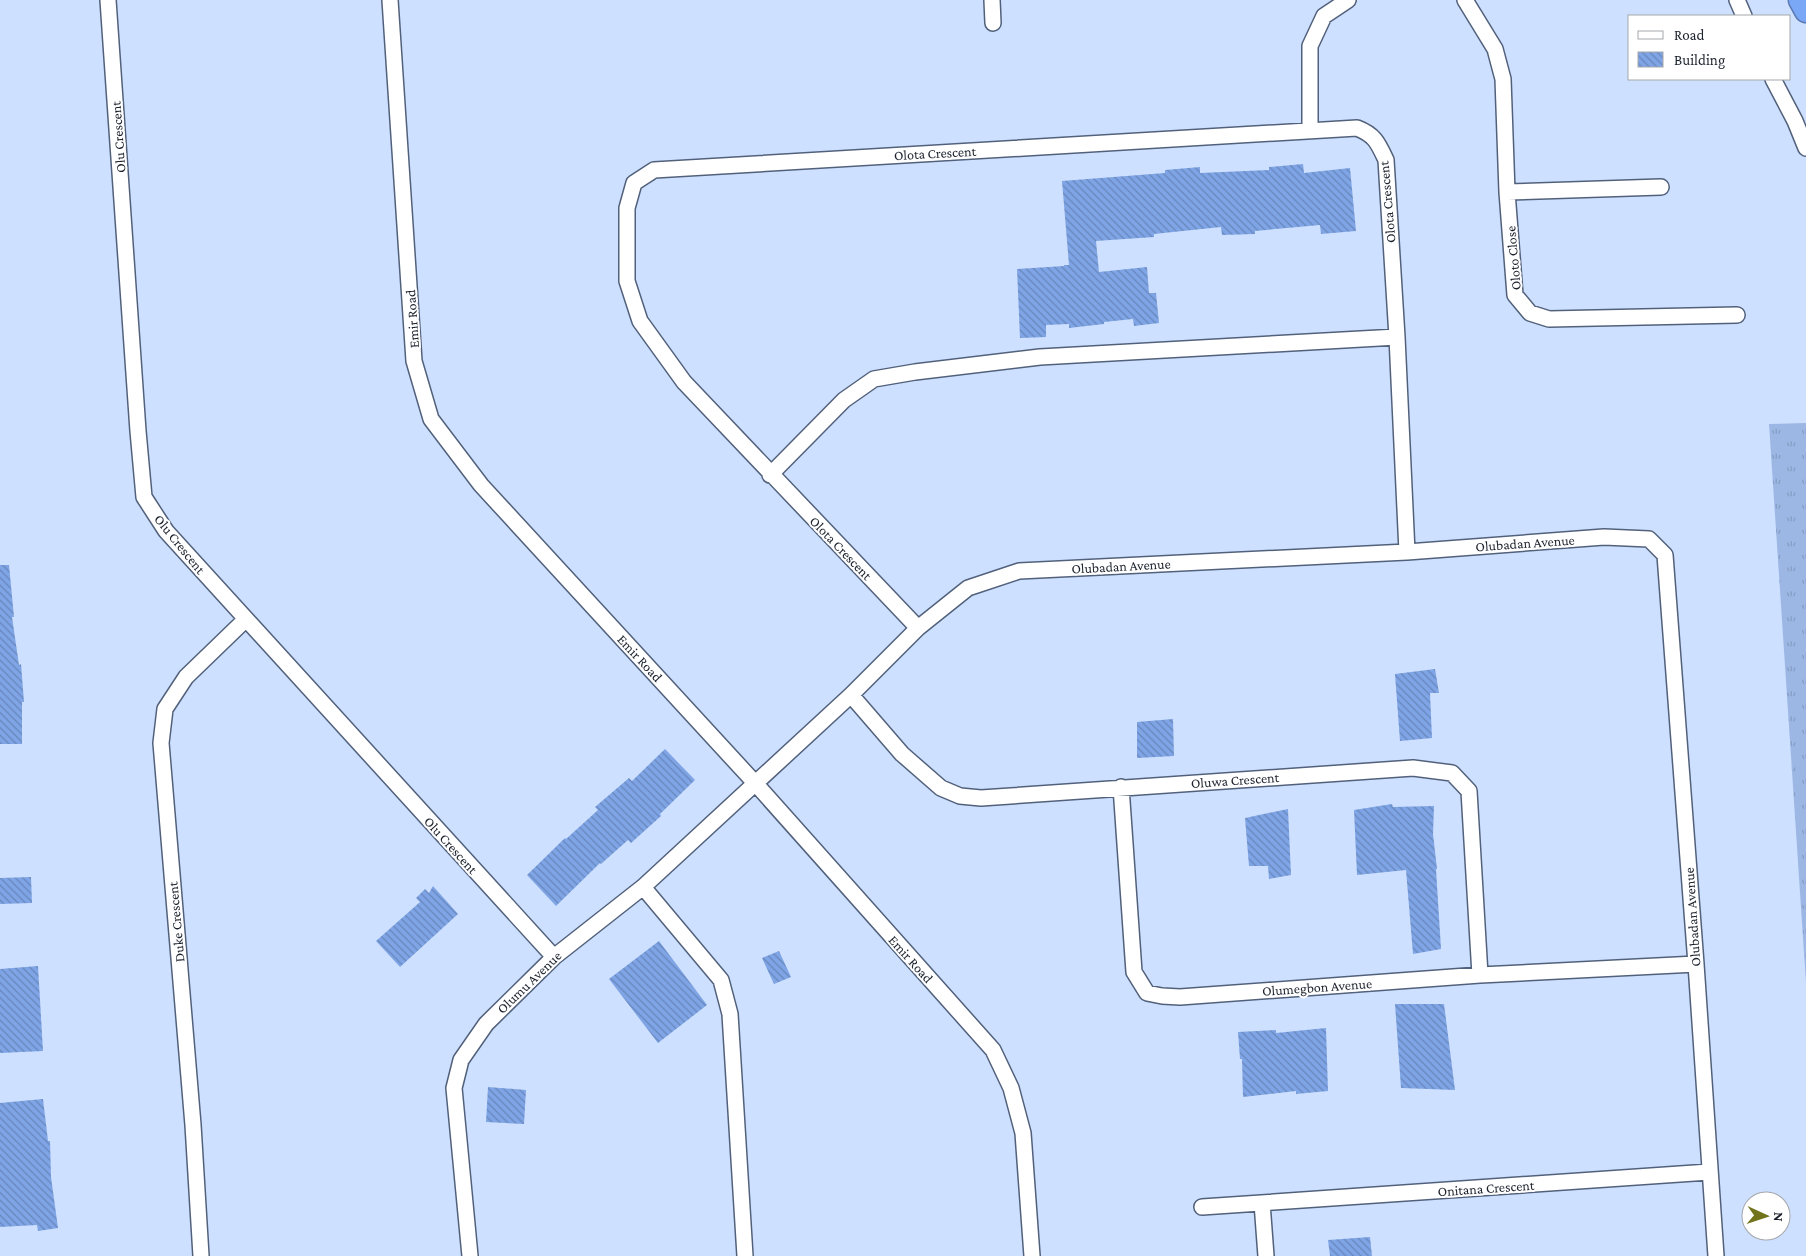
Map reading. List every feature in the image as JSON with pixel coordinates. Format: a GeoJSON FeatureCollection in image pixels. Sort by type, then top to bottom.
{"type":"FeatureCollection","features":[{"type":"Feature","properties":{"kind":"highway"},"geometry":{"type":"LineString","coordinates":[[1800,0],[1806,11]]}},
{"type":"Feature","properties":{"kind":"street","name":"Olu Crescent"},"geometry":{"type":"LineString","coordinates":[[108,0],[144,498],[166,531],[245,620],[554,957]]}},
{"type":"Feature","properties":{"kind":"street","name":"Emir Road"},"geometry":{"type":"LineString","coordinates":[[390,0],[414,361],[431,418],[481,485],[755,783],[993,1050],[1012,1088],[1023,1132],[1032,1256]]}},
{"type":"Feature","properties":{"kind":"street"},"geometry":{"type":"LineString","coordinates":[[992,0],[993,23]]}},
{"type":"Feature","properties":{"kind":"street"},"geometry":{"type":"LineString","coordinates":[[1310,130],[1310,46],[1324,16],[1348,0]]}},
{"type":"Feature","properties":{"kind":"street","name":"Oloto Close"},"geometry":{"type":"LineString","coordinates":[[1465,0],[1495,49],[1503,80],[1507,192],[1515,295],[1530,312],[1549,319],[1737,315]]}},
{"type":"Feature","properties":{"kind":"street"},"geometry":{"type":"LineString","coordinates":[[1737,0],[1744,15]]}},
{"type":"Feature","properties":{"kind":"street"},"geometry":{"type":"LineString","coordinates":[[1774,80],[1806,148]]}},
{"type":"Feature","properties":{"kind":"street","name":"Olota Crescent"},"geometry":{"type":"LineString","coordinates":[[918,628],[770,475],[684,382],[640,321],[627,281],[628,208],[634,183],[654,170],[1310,130],[1357,128],[1368,132],[1378,142],[1386,160],[1397,337],[1407,552]]}},
{"type":"Feature","properties":{"kind":"street"},"geometry":{"type":"LineString","coordinates":[[1507,192],[1661,187]]}},
{"type":"Feature","properties":{"kind":"street"},"geometry":{"type":"LineString","coordinates":[[770,475],[844,400],[874,380],[915,372],[1040,356],[1397,337]]}},
{"type":"Feature","properties":{"kind":"street","name":"Olubadan Avenue"},"geometry":{"type":"LineString","coordinates":[[755,783],[851,694],[918,628],[968,588],[1019,571],[1407,552],[1604,537],[1649,539],[1665,555],[1716,1256]]}},
{"type":"Feature","properties":{"kind":"street","name":"Duke Crescent"},"geometry":{"type":"LineString","coordinates":[[201,1256],[193,1125],[161,744],[165,709],[186,677],[245,620]]}},
{"type":"Feature","properties":{"kind":"street","name":"Oluwa Crescent"},"geometry":{"type":"LineString","coordinates":[[851,694],[902,754],[941,788],[960,796],[981,798],[1413,768],[1452,773],[1468,791],[1480,975]]}},
{"type":"Feature","properties":{"kind":"street","name":"Olumu Avenue"},"geometry":{"type":"LineString","coordinates":[[470,1256],[454,1088],[461,1060],[486,1024],[554,957],[643,887],[755,783]]}},
{"type":"Feature","properties":{"kind":"street","name":"Olumegbon Avenue"},"geometry":{"type":"LineString","coordinates":[[1121,787],[1134,972],[1147,993],[1180,997],[1480,975],[1696,964]]}},
{"type":"Feature","properties":{"kind":"street"},"geometry":{"type":"LineString","coordinates":[[643,887],[721,980],[730,1014],[745,1256]]}},
{"type":"Feature","properties":{"kind":"street","name":"Onitana Crescent"},"geometry":{"type":"LineString","coordinates":[[1202,1207],[1709,1172]]}},
{"type":"Feature","properties":{"kind":"street"},"geometry":{"type":"LineString","coordinates":[[1262,1203],[1266,1256]]}},
{"type":"Feature","properties":{"kind":"green space"},"geometry":{"type":"Polygon","coordinates":[[[1806,423],[1806,983],[1769,424],[1806,423]]]}},
{"type":"Feature","properties":{"kind":"building"},"geometry":{"type":"Polygon","coordinates":[[[1303,164],[1304,173],[1350,168],[1356,231],[1321,234],[1320,225],[1255,231],[1255,234],[1222,235],[1221,227],[1154,234],[1154,237],[1096,241],[1099,272],[1147,267],[1149,293],[1156,293],[1159,323],[1134,326],[1133,319],[1069,328],[1069,324],[1046,325],[1046,337],[1020,338],[1017,269],[1069,265],[1062,181],[1165,173],[1165,170],[1200,167],[1200,173],[1269,170],[1269,167],[1303,164]]]}},
{"type":"Feature","properties":{"kind":"building"},"geometry":{"type":"Polygon","coordinates":[[[0,565],[9,565],[14,617],[12,617],[19,665],[21,664],[24,702],[22,702],[22,744],[0,744],[0,565]]]}},
{"type":"Feature","properties":{"kind":"building"},"geometry":{"type":"Polygon","coordinates":[[[1435,669],[1439,693],[1430,693],[1432,738],[1400,741],[1395,674],[1435,669]]]}},
{"type":"Feature","properties":{"kind":"building"},"geometry":{"type":"Polygon","coordinates":[[[1173,719],[1174,756],[1137,758],[1137,722],[1173,719]]]}},
{"type":"Feature","properties":{"kind":"building"},"geometry":{"type":"Polygon","coordinates":[[[665,749],[695,780],[660,814],[661,816],[631,843],[628,840],[600,863],[556,906],[527,875],[565,838],[598,810],[595,807],[629,778],[632,781],[665,749]]]}},
{"type":"Feature","properties":{"kind":"building"},"geometry":{"type":"Polygon","coordinates":[[[1392,804],[1393,807],[1434,806],[1433,834],[1437,869],[1441,949],[1413,954],[1406,870],[1357,875],[1354,810],[1392,804]]]}},
{"type":"Feature","properties":{"kind":"building"},"geometry":{"type":"Polygon","coordinates":[[[1288,809],[1291,875],[1269,879],[1268,866],[1249,866],[1245,818],[1288,809]]]}},
{"type":"Feature","properties":{"kind":"building"},"geometry":{"type":"Polygon","coordinates":[[[31,877],[32,903],[0,904],[0,878],[31,877]]]}},
{"type":"Feature","properties":{"kind":"building"},"geometry":{"type":"Polygon","coordinates":[[[433,886],[458,914],[400,967],[376,941],[420,902],[416,898],[425,889],[429,893],[433,886]]]}},
{"type":"Feature","properties":{"kind":"building"},"geometry":{"type":"Polygon","coordinates":[[[659,941],[707,1005],[658,1043],[609,979],[659,941]]]}},
{"type":"Feature","properties":{"kind":"building"},"geometry":{"type":"Polygon","coordinates":[[[779,951],[791,977],[774,984],[762,958],[779,951]]]}},
{"type":"Feature","properties":{"kind":"building"},"geometry":{"type":"Polygon","coordinates":[[[38,966],[43,1051],[0,1053],[0,969],[38,966]]]}},
{"type":"Feature","properties":{"kind":"building"},"geometry":{"type":"Polygon","coordinates":[[[1395,1004],[1444,1004],[1455,1090],[1401,1088],[1395,1004]]]}},
{"type":"Feature","properties":{"kind":"building"},"geometry":{"type":"Polygon","coordinates":[[[1326,1028],[1328,1091],[1296,1094],[1296,1091],[1243,1097],[1242,1059],[1240,1059],[1238,1032],[1276,1030],[1276,1033],[1326,1028]]]}},
{"type":"Feature","properties":{"kind":"building"},"geometry":{"type":"Polygon","coordinates":[[[488,1087],[526,1090],[524,1124],[486,1122],[488,1087]]]}},
{"type":"Feature","properties":{"kind":"building"},"geometry":{"type":"Polygon","coordinates":[[[43,1099],[48,1141],[50,1141],[51,1177],[58,1228],[38,1231],[37,1225],[0,1227],[0,1103],[43,1099]]]}},
{"type":"Feature","properties":{"kind":"building"},"geometry":{"type":"Polygon","coordinates":[[[1370,1237],[1372,1256],[1330,1256],[1328,1240],[1370,1237]]]}}]}
